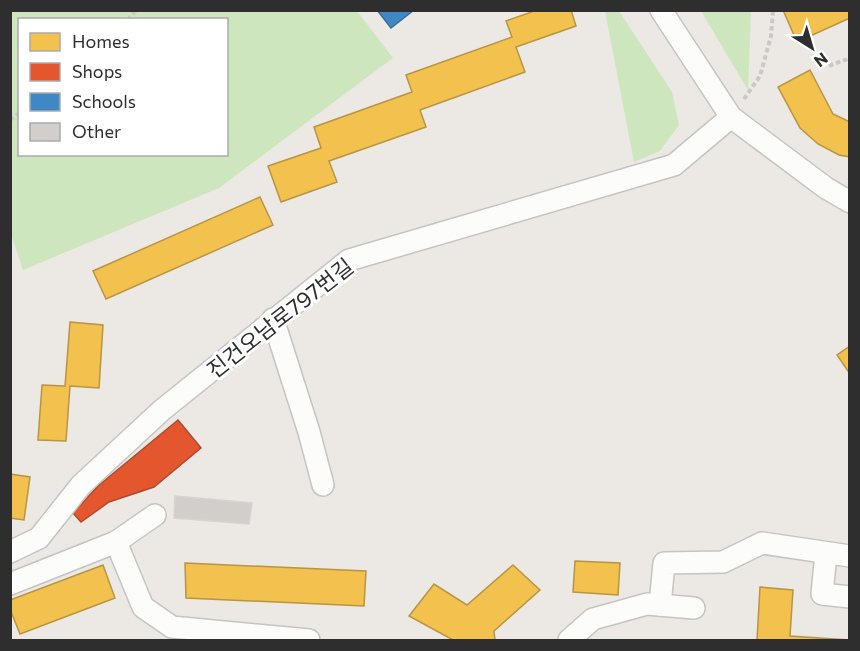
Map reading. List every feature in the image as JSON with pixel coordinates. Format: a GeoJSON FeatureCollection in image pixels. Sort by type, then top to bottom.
{"type":"FeatureCollection","features":[{"type":"Feature","properties":{"kind":"street"},"geometry":{"type":"LineString","coordinates":[[661,10],[731,117],[826,188],[849,202]]}},
{"type":"Feature","properties":{"kind":"street","name":"진건오남로797번길"},"geometry":{"type":"LineString","coordinates":[[10,552],[39,538],[81,485],[162,410],[349,260],[674,165],[731,117]]}},
{"type":"Feature","properties":{"kind":"street"},"geometry":{"type":"LineString","coordinates":[[273,319],[323,485]]}},
{"type":"Feature","properties":{"kind":"street"},"geometry":{"type":"LineString","coordinates":[[10,584],[116,542],[155,515]]}},
{"type":"Feature","properties":{"kind":"street"},"geometry":{"type":"LineString","coordinates":[[116,542],[143,607],[171,627],[309,640]]}},
{"type":"Feature","properties":{"kind":"street"},"geometry":{"type":"LineString","coordinates":[[660,605],[664,563],[723,562],[762,543],[849,556]]}},
{"type":"Feature","properties":{"kind":"street"},"geometry":{"type":"LineString","coordinates":[[826,553],[822,594],[849,597]]}},
{"type":"Feature","properties":{"kind":"street"},"geometry":{"type":"LineString","coordinates":[[569,640],[593,619],[647,604],[694,608]]}},
{"type":"Feature","properties":{"kind":"path"},"geometry":{"type":"LineString","coordinates":[[731,117],[760,76],[771,36],[773,10]]}},
{"type":"Feature","properties":{"kind":"path"},"geometry":{"type":"LineString","coordinates":[[829,66],[849,58]]}},
{"type":"Feature","properties":{"kind":"green space"},"geometry":{"type":"Polygon","coordinates":[[[10,11],[357,11],[393,58],[219,188],[23,270],[10,231],[10,11]]]}},
{"type":"Feature","properties":{"kind":"green space"},"geometry":{"type":"Polygon","coordinates":[[[605,11],[619,11],[672,92],[679,125],[660,151],[634,162],[605,11]]]}},
{"type":"Feature","properties":{"kind":"green space"},"geometry":{"type":"Polygon","coordinates":[[[701,11],[751,11],[748,90],[701,11]]]}},
{"type":"Feature","properties":{"kind":"building: Homes"},"geometry":{"type":"Polygon","coordinates":[[[537,10],[571,10],[576,26],[516,47],[525,72],[420,110],[426,127],[329,161],[337,182],[281,202],[268,166],[321,148],[314,127],[412,92],[406,75],[512,37],[506,21],[537,10]]]}},
{"type":"Feature","properties":{"kind":"building: Homes"},"geometry":{"type":"Polygon","coordinates":[[[783,10],[850,10],[850,18],[797,42],[783,10]]]}},
{"type":"Feature","properties":{"kind":"building: Homes"},"geometry":{"type":"Polygon","coordinates":[[[810,70],[833,114],[850,122],[850,157],[839,155],[818,144],[800,128],[778,87],[810,70]]]}},
{"type":"Feature","properties":{"kind":"building: Homes"},"geometry":{"type":"Polygon","coordinates":[[[260,197],[273,225],[106,299],[93,271],[260,197]]]}},
{"type":"Feature","properties":{"kind":"building: Homes"},"geometry":{"type":"Polygon","coordinates":[[[70,322],[103,325],[99,388],[70,386],[66,441],[38,440],[42,385],[65,386],[70,322]]]}},
{"type":"Feature","properties":{"kind":"building: Homes"},"geometry":{"type":"Polygon","coordinates":[[[850,346],[850,374],[837,355],[850,346]]]}},
{"type":"Feature","properties":{"kind":"building: Homes"},"geometry":{"type":"Polygon","coordinates":[[[10,474],[30,477],[24,520],[10,518],[10,474]]]}},
{"type":"Feature","properties":{"kind":"building: Homes"},"geometry":{"type":"Polygon","coordinates":[[[575,561],[620,563],[618,595],[573,592],[575,561]]]}},
{"type":"Feature","properties":{"kind":"building: Homes"},"geometry":{"type":"Polygon","coordinates":[[[185,563],[366,571],[364,606],[186,598],[185,563]]]}},
{"type":"Feature","properties":{"kind":"building: Homes"},"geometry":{"type":"Polygon","coordinates":[[[103,565],[115,598],[20,634],[10,609],[10,600],[103,565]]]}},
{"type":"Feature","properties":{"kind":"building: Homes"},"geometry":{"type":"Polygon","coordinates":[[[513,565],[540,590],[494,631],[495,640],[453,640],[409,616],[434,584],[467,605],[513,565]]]}},
{"type":"Feature","properties":{"kind":"building: Homes"},"geometry":{"type":"Polygon","coordinates":[[[760,587],[793,590],[790,636],[850,640],[757,640],[760,587]]]}},
{"type":"Feature","properties":{"kind":"building: Shops"},"geometry":{"type":"Polygon","coordinates":[[[178,420],[201,448],[154,487],[109,502],[81,522],[73,513],[98,486],[178,420]]]}},
{"type":"Feature","properties":{"kind":"building: Schools"},"geometry":{"type":"Polygon","coordinates":[[[377,10],[414,10],[391,28],[377,10]]]}},
{"type":"Feature","properties":{"kind":"building: Other"},"geometry":{"type":"Polygon","coordinates":[[[175,496],[252,503],[249,524],[174,518],[175,496]]]}}]}
